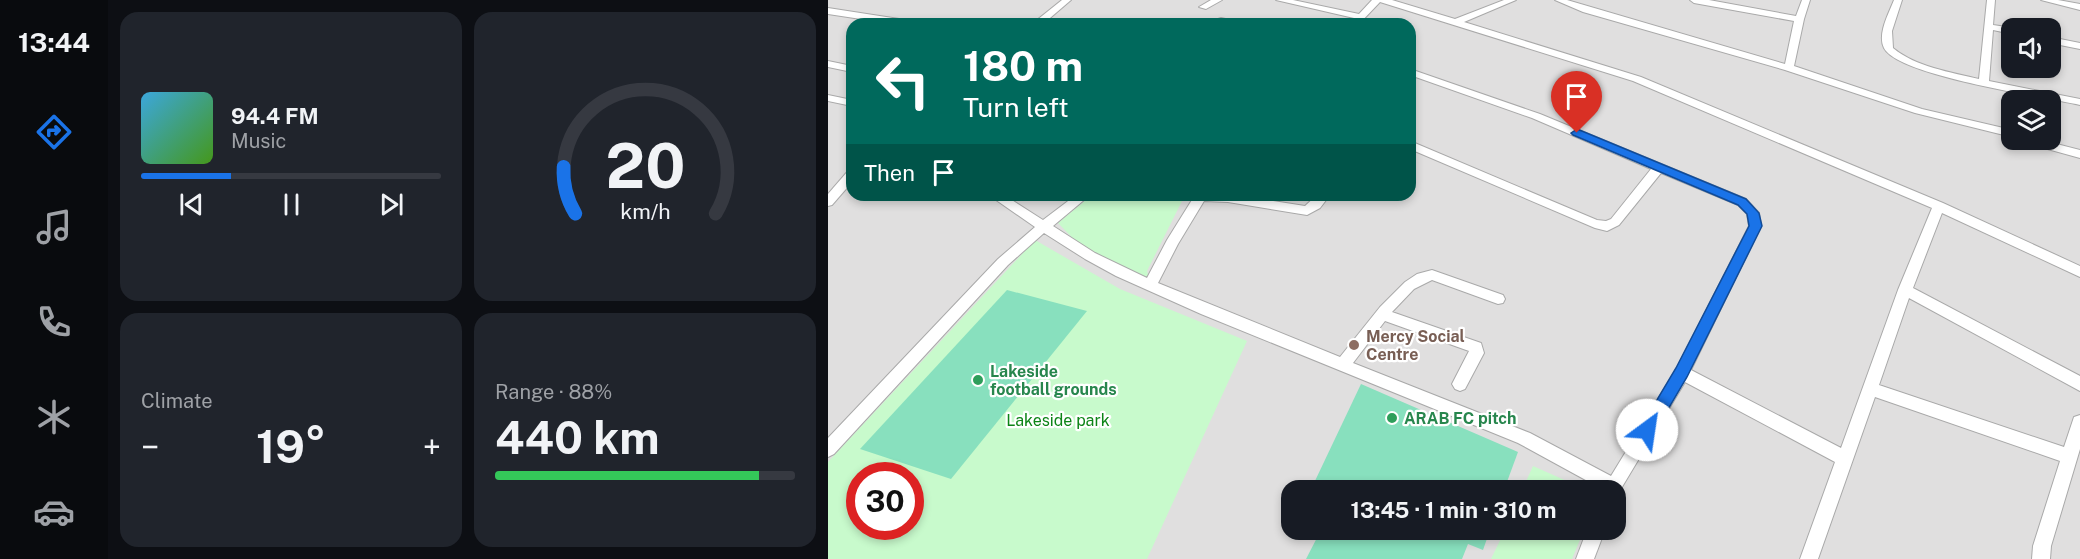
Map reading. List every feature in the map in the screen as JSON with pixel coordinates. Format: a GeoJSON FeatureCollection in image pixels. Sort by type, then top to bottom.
{"type":"FeatureCollection","features":[{"type":"Feature","properties":{"kind":"street"},"geometry":{"type":"LineString","coordinates":[[1044,18],[1067,0]]}},
{"type":"Feature","properties":{"kind":"street"},"geometry":{"type":"LineString","coordinates":[[1203,7],[1218,0]]}},
{"type":"Feature","properties":{"kind":"street"},"geometry":{"type":"LineString","coordinates":[[1280,0],[1349,18]]}},
{"type":"Feature","properties":{"kind":"street"},"geometry":{"type":"LineString","coordinates":[[1359,18],[1377,0]]}},
{"type":"Feature","properties":{"kind":"street"},"geometry":{"type":"LineString","coordinates":[[1383,0],[1637,79],[1939,206],[2078,269]]}},
{"type":"Feature","properties":{"kind":"street"},"geometry":{"type":"LineString","coordinates":[[1456,22],[1512,0]]}},
{"type":"Feature","properties":{"kind":"street"},"geometry":{"type":"LineString","coordinates":[[1559,0],[1596,13],[1789,68],[1899,105],[2001,131]]}},
{"type":"Feature","properties":{"kind":"street"},"geometry":{"type":"LineString","coordinates":[[1694,0],[1799,19]]}},
{"type":"Feature","properties":{"kind":"street"},"geometry":{"type":"LineString","coordinates":[[1789,68],[1799,19],[1806,0]]}},
{"type":"Feature","properties":{"kind":"street"},"geometry":{"type":"LineString","coordinates":[[1898,0],[1886,38],[1889,50],[1897,58],[1984,82],[2080,102]]}},
{"type":"Feature","properties":{"kind":"street"},"geometry":{"type":"LineString","coordinates":[[1984,82],[1991,0]]}},
{"type":"Feature","properties":{"kind":"street"},"geometry":{"type":"LineString","coordinates":[[2044,0],[2080,7]]}},
{"type":"Feature","properties":{"kind":"street"},"geometry":{"type":"LineString","coordinates":[[828,11],[873,18]]}},
{"type":"Feature","properties":{"kind":"street"},"geometry":{"type":"LineString","coordinates":[[1989,27],[2001,29]]}},
{"type":"Feature","properties":{"kind":"street"},"geometry":{"type":"LineString","coordinates":[[2061,42],[2080,46]]}},
{"type":"Feature","properties":{"kind":"street"},"geometry":{"type":"LineString","coordinates":[[828,64],[846,68]]}},
{"type":"Feature","properties":{"kind":"street"},"geometry":{"type":"LineString","coordinates":[[1416,76],[1536,116],[1742,202],[1753,213],[1755,226],[1682,373],[1617,480]]}},
{"type":"Feature","properties":{"kind":"street"},"geometry":{"type":"LineString","coordinates":[[828,98],[846,102]]}},
{"type":"Feature","properties":{"kind":"street"},"geometry":{"type":"LineString","coordinates":[[1416,148],[1595,224],[1607,226],[1615,222],[1659,167]]}},
{"type":"Feature","properties":{"kind":"street"},"geometry":{"type":"LineString","coordinates":[[2061,149],[2080,154]]}},
{"type":"Feature","properties":{"kind":"street"},"geometry":{"type":"LineString","coordinates":[[828,202],[846,181]]}},
{"type":"Feature","properties":{"kind":"street"},"geometry":{"type":"LineString","coordinates":[[1005,201],[1090,256],[1206,310],[1524,438],[1598,480]]}},
{"type":"Feature","properties":{"kind":"street"},"geometry":{"type":"LineString","coordinates":[[828,449],[1004,262],[1045,225],[1076,201]]}},
{"type":"Feature","properties":{"kind":"street"},"geometry":{"type":"LineString","coordinates":[[1151,284],[1172,243],[1198,201]]}},
{"type":"Feature","properties":{"kind":"street"},"geometry":{"type":"LineString","coordinates":[[1228,201],[1292,213],[1306,211],[1319,201]]}},
{"type":"Feature","properties":{"kind":"street"},"geometry":{"type":"LineString","coordinates":[[1809,559],[1905,290],[1939,206]]}},
{"type":"Feature","properties":{"kind":"street"},"geometry":{"type":"LineString","coordinates":[[1344,364],[1407,286],[1424,275],[1432,275],[1498,298]]}},
{"type":"Feature","properties":{"kind":"street"},"geometry":{"type":"LineString","coordinates":[[1905,290],[2080,384]]}},
{"type":"Feature","properties":{"kind":"street"},"geometry":{"type":"LineString","coordinates":[[1383,314],[1476,347],[1477,354],[1460,384]]}},
{"type":"Feature","properties":{"kind":"street"},"geometry":{"type":"LineString","coordinates":[[1682,373],[1846,459]]}},
{"type":"Feature","properties":{"kind":"street"},"geometry":{"type":"LineString","coordinates":[[1871,389],[2069,456]]}},
{"type":"Feature","properties":{"kind":"street"},"geometry":{"type":"LineString","coordinates":[[2041,559],[2042,546],[2080,422]]}},
{"type":"Feature","properties":{"kind":"street"},"geometry":{"type":"LineString","coordinates":[[1585,559],[1592,540]]}},
{"type":"Feature","properties":{"kind":"shaded area"},"geometry":{"type":"Polygon","coordinates":[[[828,0],[2080,0],[2080,559],[828,559],[828,0]]]}},
{"type":"Feature","properties":{"kind":"green space"},"geometry":{"type":"Polygon","coordinates":[[[1085,201],[1182,201],[1147,271],[1151,284],[1090,256],[1058,223],[1085,201]]]}},
{"type":"Feature","properties":{"kind":"green space","name":"Lakeside park"},"geometry":{"type":"Polygon","coordinates":[[[1035,240],[1120,289],[1247,341],[1147,559],[828,559],[828,462],[1035,240]]]}},
{"type":"Feature","properties":{"kind":"green space","name":"Lakeside football grounds"},"geometry":{"type":"Polygon","coordinates":[[[1007,290],[1087,311],[951,479],[924,470],[924,462],[899,462],[860,449],[1007,290]]]}},
{"type":"Feature","properties":{"kind":"green space","name":"ARAB FC pitch"},"geometry":{"type":"Polygon","coordinates":[[[1361,384],[1518,452],[1508,480],[1315,480],[1361,384]]]}},
{"type":"Feature","properties":{"kind":"green space"},"geometry":{"type":"Polygon","coordinates":[[[1533,466],[1564,480],[1527,480],[1533,466]]]}},
{"type":"Feature","properties":{"kind":"green space"},"geometry":{"type":"Polygon","coordinates":[[[1316,540],[1486,540],[1483,550],[1468,544],[1462,559],[1306,559],[1316,540]]]}},
{"type":"Feature","properties":{"kind":"green space"},"geometry":{"type":"Polygon","coordinates":[[[1500,540],[1580,540],[1572,559],[1491,559],[1500,540]]]}},
{"type":"Feature","properties":{"kind":"place","name":"Mercy Social Centre"},"geometry":{"type":"Point","coordinates":[1354,345]}},
{"type":"Feature","properties":{"kind":"place","name":"Lakeside football grounds"},"geometry":{"type":"Point","coordinates":[978,380]}},
{"type":"Feature","properties":{"kind":"place","name":"ARAB FC pitch"},"geometry":{"type":"Point","coordinates":[1392,418]}},
{"type":"Feature","properties":{"kind":"route"},"geometry":{"type":"LineString","coordinates":[[1577,133],[1742,202],[1753,213],[1755,226],[1682,373],[1647,430]]}}]}
